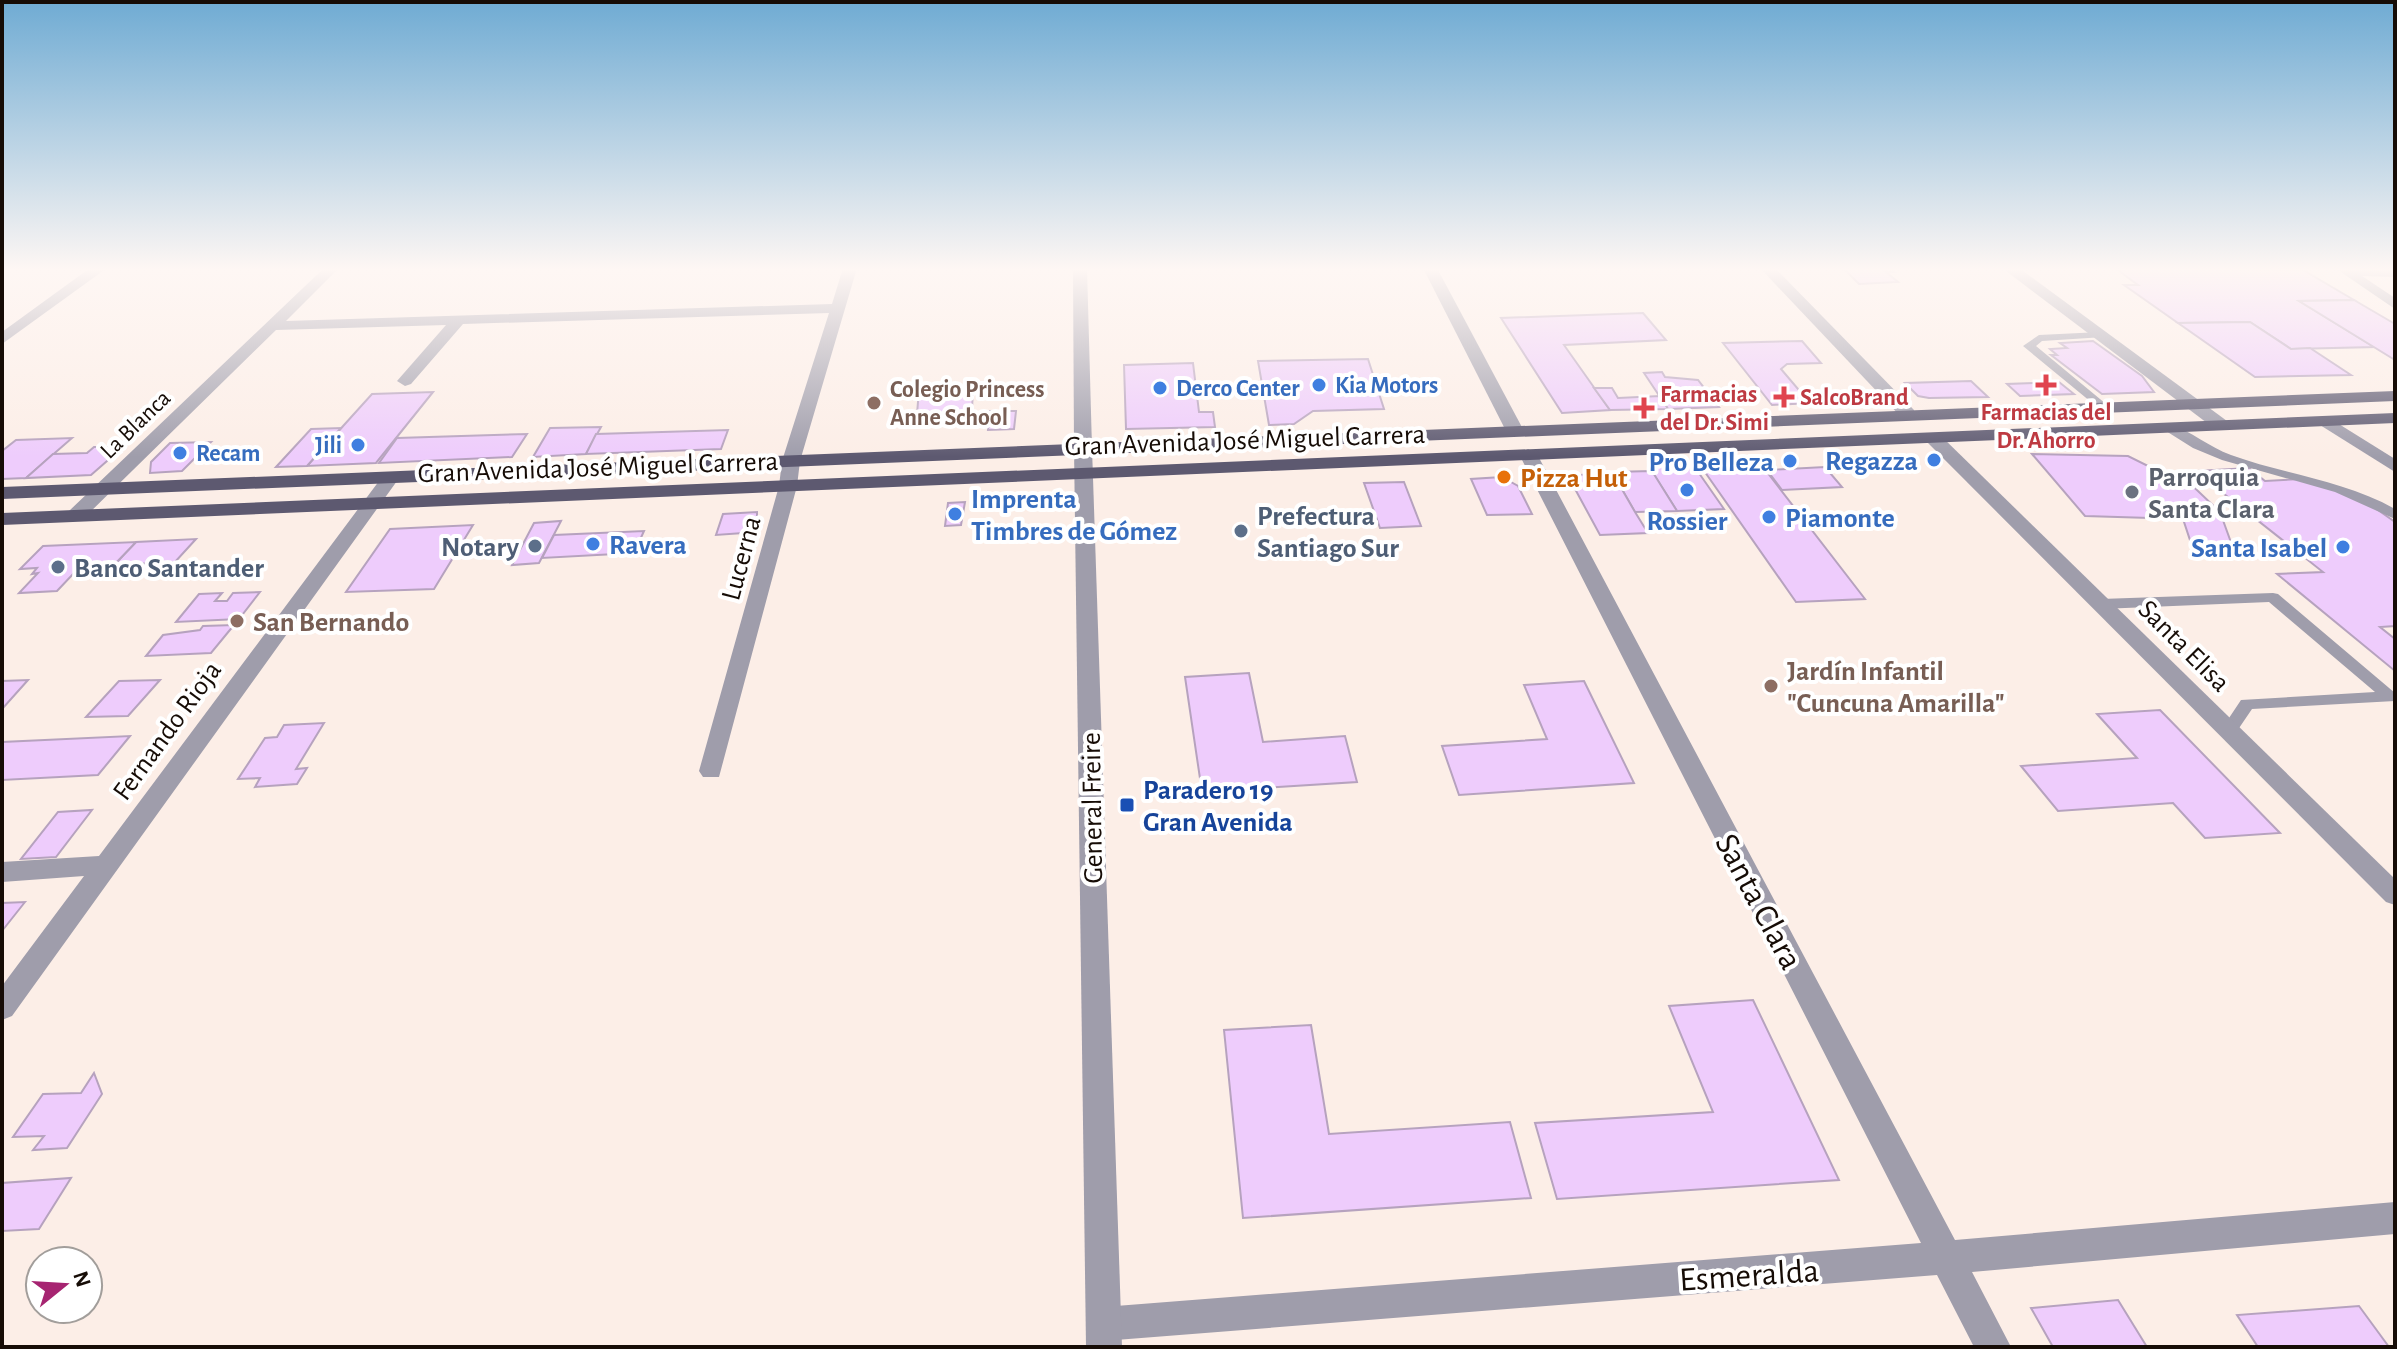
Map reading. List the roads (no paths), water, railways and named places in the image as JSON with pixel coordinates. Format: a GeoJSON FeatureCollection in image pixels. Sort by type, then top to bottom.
{"type":"FeatureCollection","features":[{"type":"Feature","properties":{"kind":"main road","name":"Gran Avenida José Miguel Carrera"},"geometry":{"type":"LineString","coordinates":[[2,519],[788,486],[1083,461],[1515,431],[2395,396]]}},
{"type":"Feature","properties":{"kind":"main road"},"geometry":{"type":"LineString","coordinates":[[1876,416],[1910,425],[1933,438]]}},
{"type":"Feature","properties":{"kind":"main road","name":"Gran Avenida José Miguel Carrera"},"geometry":{"type":"LineString","coordinates":[[2,493],[791,461],[1083,461],[1528,454],[2395,418]]}},
{"type":"Feature","properties":{"kind":"street","name":"La Blanca"},"geometry":{"type":"LineString","coordinates":[[76,515],[267,331]]}},
{"type":"Feature","properties":{"kind":"street"},"geometry":{"type":"LineString","coordinates":[[405,381],[449,331]]}},
{"type":"Feature","properties":{"kind":"street","name":"Lucerna"},"geometry":{"type":"LineString","coordinates":[[711,771],[788,486],[791,461],[831,331]]}},
{"type":"Feature","properties":{"kind":"street","name":"General Freire"},"geometry":{"type":"LineString","coordinates":[[1081,331],[1104,1336]]}},
{"type":"Feature","properties":{"kind":"street"},"geometry":{"type":"LineString","coordinates":[[1463,331],[1515,431]]}},
{"type":"Feature","properties":{"kind":"street"},"geometry":{"type":"LineString","coordinates":[[1828,331],[1908,414]]}},
{"type":"Feature","properties":{"kind":"street"},"geometry":{"type":"LineString","coordinates":[[2095,331],[2221,425]]}},
{"type":"Feature","properties":{"kind":"street"},"geometry":{"type":"LineString","coordinates":[[2326,421],[2395,467]]}},
{"type":"Feature","properties":{"kind":"street","name":"Santa Elisa"},"geometry":{"type":"LineString","coordinates":[[1933,438],[2395,895]]}},
{"type":"Feature","properties":{"kind":"street","name":"Santa Clara"},"geometry":{"type":"LineString","coordinates":[[1528,454],[1993,1347]]}},
{"type":"Feature","properties":{"kind":"street","name":"Fernando Rioja"},"geometry":{"type":"LineString","coordinates":[[2,1008],[391,477]]}},
{"type":"Feature","properties":{"kind":"street"},"geometry":{"type":"LineString","coordinates":[[2,872],[106,865]]}},
{"type":"Feature","properties":{"kind":"street","name":"Esmeralda"},"geometry":{"type":"LineString","coordinates":[[1104,1336],[2395,1218]]}},
{"type":"Feature","properties":{"kind":"lane"},"geometry":{"type":"LineString","coordinates":[[2100,335],[2039,338],[2029,346],[2102,407]]}},
{"type":"Feature","properties":{"kind":"lane"},"geometry":{"type":"LineString","coordinates":[[2170,428],[2213,455],[2242,465],[2353,490],[2395,515]]}},
{"type":"Feature","properties":{"kind":"lane"},"geometry":{"type":"LineString","coordinates":[[2101,604],[2273,597],[2390,697],[2247,704],[2229,730]]}},
{"type":"Feature","properties":{"kind":"place","name":"Kia Motors"},"geometry":{"type":"Point","coordinates":[1319,385]}},
{"type":"Feature","properties":{"kind":"place","name":"Farmacias del Dr. Ahorro"},"geometry":{"type":"Point","coordinates":[2046,385]}},
{"type":"Feature","properties":{"kind":"place","name":"Derco Center"},"geometry":{"type":"Point","coordinates":[1160,388]}},
{"type":"Feature","properties":{"kind":"place","name":"SalcoBrand"},"geometry":{"type":"Point","coordinates":[1784,397]}},
{"type":"Feature","properties":{"kind":"place","name":"Colegio Princess Anne School"},"geometry":{"type":"Point","coordinates":[874,403]}},
{"type":"Feature","properties":{"kind":"place","name":"Farmacias del Dr. Simi"},"geometry":{"type":"Point","coordinates":[1644,408]}},
{"type":"Feature","properties":{"kind":"place","name":"Jili"},"geometry":{"type":"Point","coordinates":[358,445]}},
{"type":"Feature","properties":{"kind":"place","name":"Recam"},"geometry":{"type":"Point","coordinates":[180,453]}},
{"type":"Feature","properties":{"kind":"place","name":"Regazza"},"geometry":{"type":"Point","coordinates":[1934,460]}},
{"type":"Feature","properties":{"kind":"place","name":"Pro Belleza"},"geometry":{"type":"Point","coordinates":[1790,461]}},
{"type":"Feature","properties":{"kind":"place","name":"Pizza Hut"},"geometry":{"type":"Point","coordinates":[1504,477]}},
{"type":"Feature","properties":{"kind":"place","name":"Rossier"},"geometry":{"type":"Point","coordinates":[1687,490]}},
{"type":"Feature","properties":{"kind":"place","name":"Parroquia Santa Clara"},"geometry":{"type":"Point","coordinates":[2132,492]}},
{"type":"Feature","properties":{"kind":"place","name":"Imprenta Timbres de Gómez"},"geometry":{"type":"Point","coordinates":[955,514]}},
{"type":"Feature","properties":{"kind":"place","name":"Piamonte"},"geometry":{"type":"Point","coordinates":[1769,517]}},
{"type":"Feature","properties":{"kind":"place","name":"Prefectura Santiago Sur"},"geometry":{"type":"Point","coordinates":[1241,531]}},
{"type":"Feature","properties":{"kind":"place","name":"Ravera"},"geometry":{"type":"Point","coordinates":[593,544]}},
{"type":"Feature","properties":{"kind":"place","name":"Notary"},"geometry":{"type":"Point","coordinates":[535,546]}},
{"type":"Feature","properties":{"kind":"place","name":"Santa Isabel"},"geometry":{"type":"Point","coordinates":[2343,547]}},
{"type":"Feature","properties":{"kind":"place","name":"Banco Santander"},"geometry":{"type":"Point","coordinates":[58,567]}},
{"type":"Feature","properties":{"kind":"place","name":"San Bernando"},"geometry":{"type":"Point","coordinates":[237,621]}},
{"type":"Feature","properties":{"kind":"place","name":"Jardín Infantil \"Cuncuna Amarilla\""},"geometry":{"type":"Point","coordinates":[1771,686]}},
{"type":"Feature","properties":{"kind":"place","name":"Paradero 19 Gran Avenida"},"geometry":{"type":"Point","coordinates":[1127,805]}}]}
